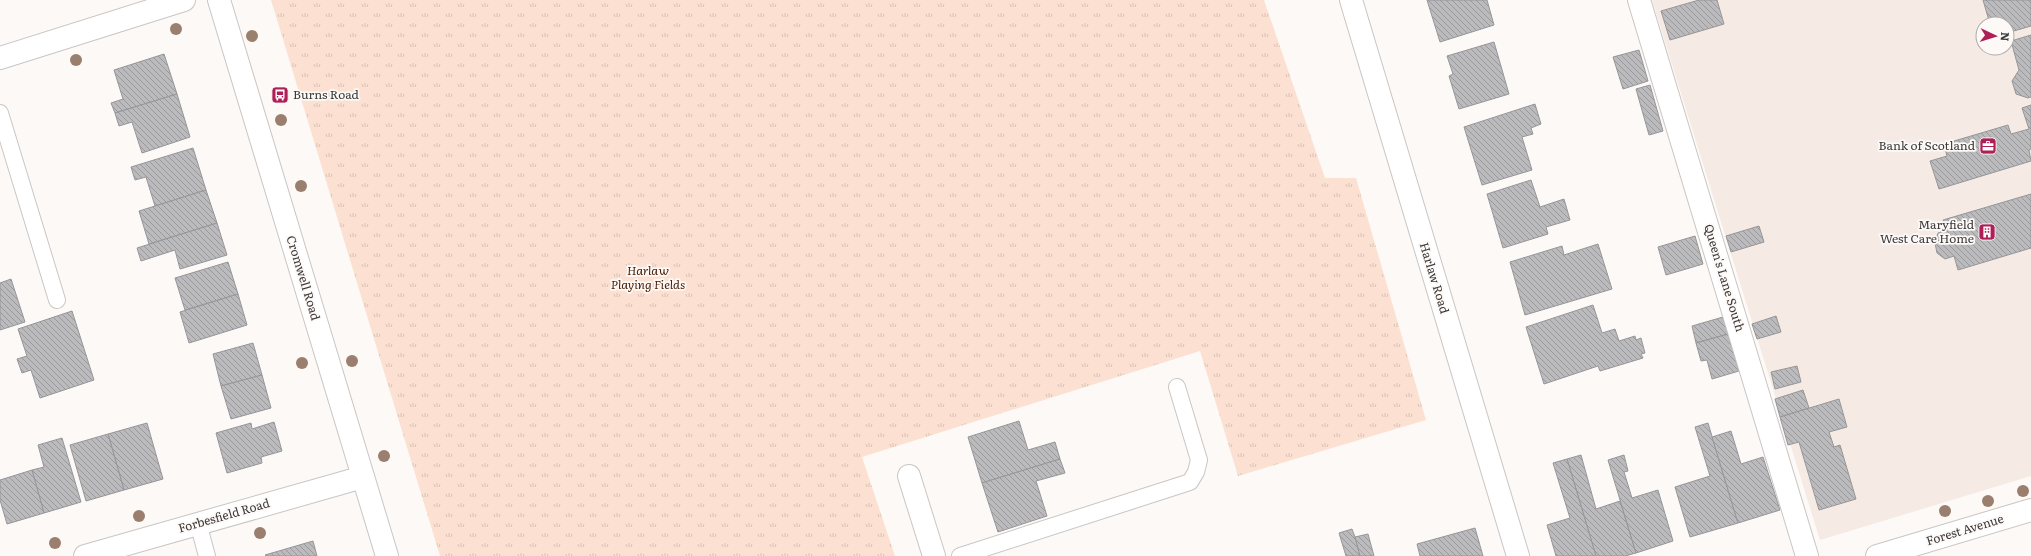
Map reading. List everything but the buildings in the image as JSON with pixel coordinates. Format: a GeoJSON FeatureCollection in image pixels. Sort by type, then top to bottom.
{"type":"FeatureCollection","features":[{"type":"Feature","properties":{"kind":"street"},"geometry":{"type":"LineString","coordinates":[[0,58],[184,0]]}},
{"type":"Feature","properties":{"kind":"street","name":"Cromwell Road"},"geometry":{"type":"LineString","coordinates":[[219,0],[387,556]]}},
{"type":"Feature","properties":{"kind":"street","name":"Harlaw Road"},"geometry":{"type":"LineString","coordinates":[[1351,0],[1518,556]]}},
{"type":"Feature","properties":{"kind":"street","name":"Queen's Lane South"},"geometry":{"type":"LineString","coordinates":[[1639,0],[1807,556]]}},
{"type":"Feature","properties":{"kind":"street"},"geometry":{"type":"LineString","coordinates":[[909,476],[934,556]]}},
{"type":"Feature","properties":{"kind":"street","name":"Forbesfield Road"},"geometry":{"type":"LineString","coordinates":[[85,556],[363,477]]}},
{"type":"Feature","properties":{"kind":"street","name":"Forest Avenue"},"geometry":{"type":"LineString","coordinates":[[1877,556],[2031,510]]}},
{"type":"Feature","properties":{"kind":"lane"},"geometry":{"type":"LineString","coordinates":[[0,113],[57,300]]}},
{"type":"Feature","properties":{"kind":"lane"},"geometry":{"type":"LineString","coordinates":[[960,556],[1190,482],[1196,472],[1199,460],[1177,386]]}},
{"type":"Feature","properties":{"kind":"lane"},"geometry":{"type":"LineString","coordinates":[[198,523],[207,556]]}},
{"type":"Feature","properties":{"kind":"shaded area"},"geometry":{"type":"Polygon","coordinates":[[[1652,0],[2031,0],[2031,476],[1820,540],[1652,0]]]}},
{"type":"Feature","properties":{"kind":"green space","name":"Harlaw Playing Fields"},"geometry":{"type":"Polygon","coordinates":[[[271,0],[1264,0],[1325,178],[1356,178],[1426,420],[1238,476],[1200,351],[862,457],[895,556],[440,556],[271,0]]]}},
{"type":"Feature","properties":{"kind":"place","name":"Burns Road"},"geometry":{"type":"Point","coordinates":[280,95]}},
{"type":"Feature","properties":{"kind":"place","name":"Bank of Scotland"},"geometry":{"type":"Point","coordinates":[1988,146]}},
{"type":"Feature","properties":{"kind":"place","name":"Maryfield West Care Home"},"geometry":{"type":"Point","coordinates":[1987,232]}}]}
